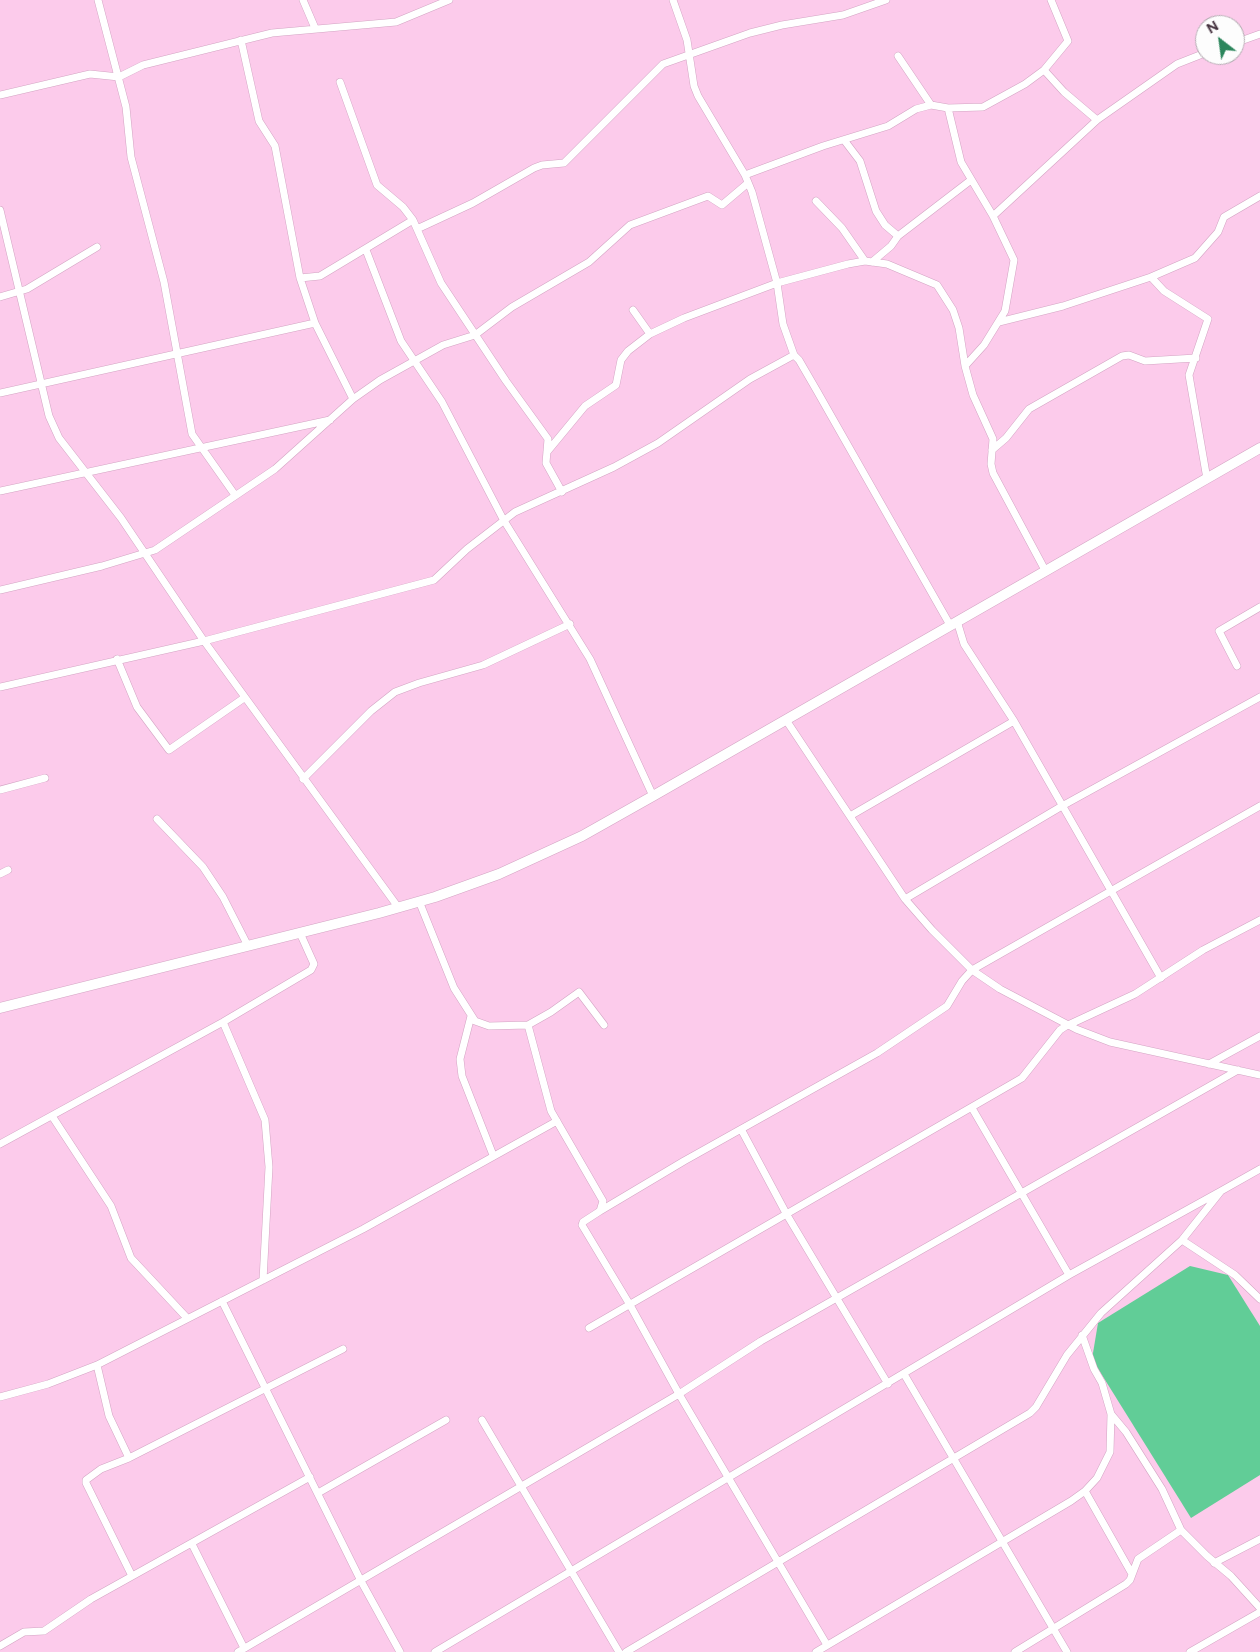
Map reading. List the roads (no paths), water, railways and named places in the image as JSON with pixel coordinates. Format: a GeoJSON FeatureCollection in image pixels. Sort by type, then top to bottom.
{"type":"FeatureCollection","features":[{"type":"Feature","properties":{"kind":"main road"},"geometry":{"type":"LineString","coordinates":[[0,1008],[398,908],[499,874],[582,836],[654,796],[1260,448]]}},
{"type":"Feature","properties":{"kind":"street"},"geometry":{"type":"LineString","coordinates":[[98,0],[119,76],[130,128],[131,157],[164,282],[192,434],[199,447],[235,495]]}},
{"type":"Feature","properties":{"kind":"street"},"geometry":{"type":"LineString","coordinates":[[303,0],[314,28]]}},
{"type":"Feature","properties":{"kind":"street"},"geometry":{"type":"LineString","coordinates":[[0,95],[90,74],[119,76],[143,64],[272,33],[396,22],[449,0]]}},
{"type":"Feature","properties":{"kind":"street"},"geometry":{"type":"LineString","coordinates":[[673,0],[690,54],[694,86],[698,96],[746,179],[777,283],[783,324],[794,355],[799,360],[964,644],[1014,721],[1113,891],[1161,978]]}},
{"type":"Feature","properties":{"kind":"street"},"geometry":{"type":"LineString","coordinates":[[417,230],[473,203],[542,164],[564,163],[603,127],[663,64],[750,33],[782,25],[843,15],[886,0]]}},
{"type":"Feature","properties":{"kind":"street"},"geometry":{"type":"LineString","coordinates":[[0,590],[146,554],[168,543],[275,469],[353,399],[413,360],[443,346],[475,335],[529,297],[588,262],[630,225],[708,196],[722,205],[746,179],[844,140],[888,126],[916,109],[931,105],[948,108],[983,107],[1025,84],[1044,70],[1068,41],[1051,0]]}},
{"type":"Feature","properties":{"kind":"street"},"geometry":{"type":"LineString","coordinates":[[1245,39],[1260,34]]}},
{"type":"Feature","properties":{"kind":"street"},"geometry":{"type":"LineString","coordinates":[[241,40],[258,121],[275,146],[300,278],[314,323],[353,399]]}},
{"type":"Feature","properties":{"kind":"street"},"geometry":{"type":"LineString","coordinates":[[898,56],[931,105]]}},
{"type":"Feature","properties":{"kind":"street"},"geometry":{"type":"LineString","coordinates":[[993,216],[1097,120],[1177,64],[1195,57]]}},
{"type":"Feature","properties":{"kind":"street"},"geometry":{"type":"LineString","coordinates":[[1044,70],[1064,92],[1097,120]]}},
{"type":"Feature","properties":{"kind":"street"},"geometry":{"type":"LineString","coordinates":[[340,82],[377,185],[403,207],[413,220],[441,284],[548,439],[546,463],[562,492]]}},
{"type":"Feature","properties":{"kind":"street"},"geometry":{"type":"LineString","coordinates":[[948,108],[958,154],[993,216],[1015,263],[1008,301],[999,322],[984,345],[965,366]]}},
{"type":"Feature","properties":{"kind":"street"},"geometry":{"type":"LineString","coordinates":[[844,140],[860,161],[876,211],[885,225],[898,236]]}},
{"type":"Feature","properties":{"kind":"street"},"geometry":{"type":"LineString","coordinates":[[547,452],[585,406],[597,396],[613,387],[621,360],[628,351],[650,334],[684,318],[777,283],[868,261],[892,246],[898,236],[971,180]]}},
{"type":"Feature","properties":{"kind":"street"},"geometry":{"type":"LineString","coordinates":[[999,322],[1063,306],[1151,277],[1195,258],[1218,232],[1224,217],[1260,196]]}},
{"type":"Feature","properties":{"kind":"street"},"geometry":{"type":"LineString","coordinates":[[816,201],[842,228],[868,261],[901,268],[937,286],[953,310],[959,328],[965,366],[973,395],[993,439],[991,464],[993,473],[1045,570]]}},
{"type":"Feature","properties":{"kind":"street"},"geometry":{"type":"LineString","coordinates":[[0,210],[53,427],[84,472],[146,554],[244,698],[398,908]]}},
{"type":"Feature","properties":{"kind":"street"},"geometry":{"type":"LineString","coordinates":[[300,278],[320,276],[413,220]]}},
{"type":"Feature","properties":{"kind":"street"},"geometry":{"type":"LineString","coordinates":[[0,297],[19,292],[97,247]]}},
{"type":"Feature","properties":{"kind":"street"},"geometry":{"type":"LineString","coordinates":[[366,250],[401,341],[442,402],[503,519],[570,624],[609,698],[654,796]]}},
{"type":"Feature","properties":{"kind":"street"},"geometry":{"type":"LineString","coordinates":[[1151,277],[1164,291],[1208,319],[1196,358],[1188,375],[1207,479]]}},
{"type":"Feature","properties":{"kind":"street"},"geometry":{"type":"LineString","coordinates":[[633,310],[650,334]]}},
{"type":"Feature","properties":{"kind":"street"},"geometry":{"type":"LineString","coordinates":[[0,393],[314,323]]}},
{"type":"Feature","properties":{"kind":"street"},"geometry":{"type":"LineString","coordinates":[[0,687],[117,659],[204,641],[434,580],[503,519],[562,492],[658,443],[730,392],[794,355]]}},
{"type":"Feature","properties":{"kind":"street"},"geometry":{"type":"LineString","coordinates":[[992,450],[1006,438],[1029,409],[1122,356],[1129,355],[1145,361],[1196,358]]}},
{"type":"Feature","properties":{"kind":"street"},"geometry":{"type":"LineString","coordinates":[[0,491],[331,420]]}},
{"type":"Feature","properties":{"kind":"street"},"geometry":{"type":"LineString","coordinates":[[1237,666],[1219,631],[1260,607]]}},
{"type":"Feature","properties":{"kind":"street"},"geometry":{"type":"LineString","coordinates":[[303,779],[371,711],[395,692],[482,665],[570,624]]}},
{"type":"Feature","properties":{"kind":"street"},"geometry":{"type":"LineString","coordinates":[[117,659],[137,707],[169,750],[244,698]]}},
{"type":"Feature","properties":{"kind":"street"},"geometry":{"type":"LineString","coordinates":[[905,899],[1062,806],[1260,697]]}},
{"type":"Feature","properties":{"kind":"street"},"geometry":{"type":"LineString","coordinates":[[786,720],[905,899],[932,930],[972,970],[1000,989],[1066,1026],[1110,1042],[1260,1075]]}},
{"type":"Feature","properties":{"kind":"street"},"geometry":{"type":"LineString","coordinates":[[850,816],[1014,721]]}},
{"type":"Feature","properties":{"kind":"street"},"geometry":{"type":"LineString","coordinates":[[0,790],[45,778]]}},
{"type":"Feature","properties":{"kind":"street"},"geometry":{"type":"LineString","coordinates":[[827,1645],[730,1477],[679,1394],[630,1305],[582,1225],[583,1222],[741,1129],[877,1053],[946,1006],[962,981],[972,970],[1260,806]]}},
{"type":"Feature","properties":{"kind":"street"},"geometry":{"type":"LineString","coordinates":[[157,819],[203,867],[223,897],[248,946]]}},
{"type":"Feature","properties":{"kind":"street"},"geometry":{"type":"LineString","coordinates":[[0,874],[8,870]]}},
{"type":"Feature","properties":{"kind":"street"},"geometry":{"type":"LineString","coordinates":[[419,901],[454,988],[475,1020],[489,1026],[528,1025],[557,1009],[579,992],[604,1025]]}},
{"type":"Feature","properties":{"kind":"street"},"geometry":{"type":"LineString","coordinates":[[589,1328],[1022,1078],[1060,1030],[1066,1026],[1135,994],[1194,955],[1260,920]]}},
{"type":"Feature","properties":{"kind":"street"},"geometry":{"type":"LineString","coordinates":[[0,1144],[223,1022],[311,970],[314,964],[300,933]]}},
{"type":"Feature","properties":{"kind":"street"},"geometry":{"type":"LineString","coordinates":[[471,1016],[462,1051],[462,1076],[493,1155]]}},
{"type":"Feature","properties":{"kind":"street"},"geometry":{"type":"LineString","coordinates":[[223,1022],[265,1120],[269,1166],[263,1280]]}},
{"type":"Feature","properties":{"kind":"street"},"geometry":{"type":"LineString","coordinates":[[528,1025],[547,1101],[603,1200],[600,1211]]}},
{"type":"Feature","properties":{"kind":"street"},"geometry":{"type":"LineString","coordinates":[[1210,1064],[1260,1036]]}},
{"type":"Feature","properties":{"kind":"street"},"geometry":{"type":"LineString","coordinates":[[192,1544],[241,1650],[679,1394],[761,1341],[1238,1070]]}},
{"type":"Feature","properties":{"kind":"street"},"geometry":{"type":"LineString","coordinates":[[972,1108],[1020,1194],[1069,1275]]}},
{"type":"Feature","properties":{"kind":"street"},"geometry":{"type":"LineString","coordinates":[[52,1116],[111,1206],[130,1258],[188,1318]]}},
{"type":"Feature","properties":{"kind":"street"},"geometry":{"type":"LineString","coordinates":[[0,1397],[48,1384],[98,1364],[363,1228],[557,1121]]}},
{"type":"Feature","properties":{"kind":"street"},"geometry":{"type":"LineString","coordinates":[[741,1129],[787,1215],[888,1384]]}},
{"type":"Feature","properties":{"kind":"street"},"geometry":{"type":"LineString","coordinates":[[435,1652],[1069,1275],[1260,1169]]}},
{"type":"Feature","properties":{"kind":"street"},"geometry":{"type":"LineString","coordinates":[[626,1652],[1030,1413],[1082,1335],[1100,1313],[1182,1240],[1220,1191]]}},
{"type":"Feature","properties":{"kind":"street"},"geometry":{"type":"LineString","coordinates":[[603,1200],[615,1202]]}},
{"type":"Feature","properties":{"kind":"street"},"geometry":{"type":"LineString","coordinates":[[1182,1240],[1235,1275],[1258,1294]]}},
{"type":"Feature","properties":{"kind":"street"},"geometry":{"type":"LineString","coordinates":[[222,1301],[361,1581],[400,1652]]}},
{"type":"Feature","properties":{"kind":"street"},"geometry":{"type":"LineString","coordinates":[[816,1652],[1003,1542],[1085,1491],[1105,1467],[1110,1452],[1111,1414],[1102,1383],[1094,1368],[1082,1335]]}},
{"type":"Feature","properties":{"kind":"street"},"geometry":{"type":"LineString","coordinates":[[132,1576],[86,1483],[101,1469],[128,1458],[343,1349]]}},
{"type":"Feature","properties":{"kind":"street"},"geometry":{"type":"LineString","coordinates":[[98,1364],[109,1416],[128,1458]]}},
{"type":"Feature","properties":{"kind":"street"},"geometry":{"type":"LineString","coordinates":[[904,1374],[1067,1652]]}},
{"type":"Feature","properties":{"kind":"street"},"geometry":{"type":"LineString","coordinates":[[1111,1414],[1129,1436],[1162,1489],[1181,1530],[1214,1563],[1231,1576],[1260,1608]]}},
{"type":"Feature","properties":{"kind":"street"},"geometry":{"type":"LineString","coordinates":[[318,1493],[446,1420]]}},
{"type":"Feature","properties":{"kind":"street"},"geometry":{"type":"LineString","coordinates":[[482,1420],[620,1652]]}},
{"type":"Feature","properties":{"kind":"street"},"geometry":{"type":"LineString","coordinates":[[0,1646],[24,1632],[44,1631],[91,1599],[310,1477]]}},
{"type":"Feature","properties":{"kind":"street"},"geometry":{"type":"LineString","coordinates":[[1085,1491],[1132,1574]]}},
{"type":"Feature","properties":{"kind":"street"},"geometry":{"type":"LineString","coordinates":[[1015,1652],[1126,1584],[1138,1559],[1181,1530]]}},
{"type":"Feature","properties":{"kind":"street"},"geometry":{"type":"LineString","coordinates":[[1214,1563],[1260,1539]]}},
{"type":"Feature","properties":{"kind":"street"},"geometry":{"type":"LineString","coordinates":[[1190,1652],[1260,1612]]}}]}
